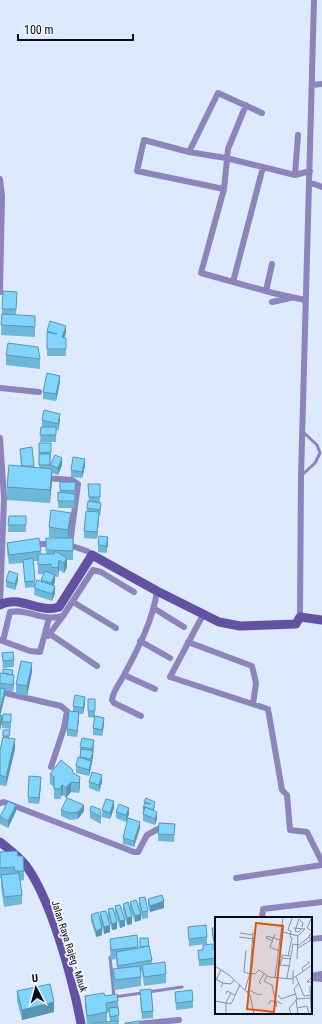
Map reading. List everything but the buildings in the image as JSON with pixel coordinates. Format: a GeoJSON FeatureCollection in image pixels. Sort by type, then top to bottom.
{"type":"FeatureCollection","features":[{"type":"Feature","properties":{"kind":"street"},"geometry":{"type":"LineString","coordinates":[[298,621],[300,477],[314,0]]}},
{"type":"Feature","properties":{"kind":"street"},"geometry":{"type":"LineString","coordinates":[[312,85],[322,84]]}},
{"type":"Feature","properties":{"kind":"street"},"geometry":{"type":"LineString","coordinates":[[189,152],[218,93],[262,113]]}},
{"type":"Feature","properties":{"kind":"street"},"geometry":{"type":"LineString","coordinates":[[246,105],[229,143],[226,158],[224,189],[201,272],[203,274],[292,298],[306,300]]}},
{"type":"Feature","properties":{"kind":"street"},"geometry":{"type":"LineString","coordinates":[[295,174],[298,135]]}},
{"type":"Feature","properties":{"kind":"street"},"geometry":{"type":"LineString","coordinates":[[224,189],[137,171],[144,140],[189,152],[226,158],[295,174],[310,171]]}},
{"type":"Feature","properties":{"kind":"street"},"geometry":{"type":"LineString","coordinates":[[233,282],[263,167]]}},
{"type":"Feature","properties":{"kind":"street"},"geometry":{"type":"LineString","coordinates":[[0,179],[0,292]]}},
{"type":"Feature","properties":{"kind":"street"},"geometry":{"type":"LineString","coordinates":[[309,182],[322,187]]}},
{"type":"Feature","properties":{"kind":"street"},"geometry":{"type":"LineString","coordinates":[[266,291],[272,264]]}},
{"type":"Feature","properties":{"kind":"street"},"geometry":{"type":"LineString","coordinates":[[272,302],[292,298]]}},
{"type":"Feature","properties":{"kind":"street"},"geometry":{"type":"LineString","coordinates":[[0,388],[39,392]]}},
{"type":"Feature","properties":{"kind":"street"},"geometry":{"type":"LineString","coordinates":[[0,438],[4,498],[1,543],[0,604],[15,602],[51,609],[59,607],[92,555]]}},
{"type":"Feature","properties":{"kind":"street"},"geometry":{"type":"LineString","coordinates":[[3,474],[10,475]]}},
{"type":"Feature","properties":{"kind":"street"},"geometry":{"type":"LineString","coordinates":[[42,478],[72,480],[78,484],[70,544]]}},
{"type":"Feature","properties":{"kind":"street"},"geometry":{"type":"LineString","coordinates":[[1,543],[8,543]]}},
{"type":"Feature","properties":{"kind":"street"},"geometry":{"type":"LineString","coordinates":[[24,543],[70,544],[157,591],[230,625],[284,625],[298,621],[322,620]]}},
{"type":"Feature","properties":{"kind":"street"},"geometry":{"type":"LineString","coordinates":[[44,640],[63,616],[93,570],[96,570],[134,592]]}},
{"type":"Feature","properties":{"kind":"street"},"geometry":{"type":"LineString","coordinates":[[141,716],[114,703],[112,700],[112,695],[124,675],[155,610],[157,591]]}},
{"type":"Feature","properties":{"kind":"street"},"geometry":{"type":"LineString","coordinates":[[72,602],[116,628]]}},
{"type":"Feature","properties":{"kind":"street"},"geometry":{"type":"LineString","coordinates":[[49,618],[44,640],[39,653],[1,640],[10,612],[16,610],[49,618],[63,616]]}},
{"type":"Feature","properties":{"kind":"street"},"geometry":{"type":"LineString","coordinates":[[155,610],[184,627]]}},
{"type":"Feature","properties":{"kind":"street"},"geometry":{"type":"LineString","coordinates":[[204,613],[170,677],[268,709],[282,790],[287,795],[290,830],[307,832],[322,864],[236,878]]}},
{"type":"Feature","properties":{"kind":"street"},"geometry":{"type":"LineString","coordinates":[[50,634],[97,666]]}},
{"type":"Feature","properties":{"kind":"street"},"geometry":{"type":"LineString","coordinates":[[140,641],[170,658]]}},
{"type":"Feature","properties":{"kind":"street"},"geometry":{"type":"LineString","coordinates":[[188,642],[252,666],[256,683],[253,704]]}},
{"type":"Feature","properties":{"kind":"street"},"geometry":{"type":"LineString","coordinates":[[124,675],[155,689]]}},
{"type":"Feature","properties":{"kind":"street"},"geometry":{"type":"LineString","coordinates":[[0,692],[61,706],[67,711],[64,728],[51,767]]}},
{"type":"Feature","properties":{"kind":"street"},"geometry":{"type":"LineString","coordinates":[[0,803],[4,802],[134,852],[138,852],[147,835],[158,830]]}},
{"type":"Feature","properties":{"kind":"street","name":"Jalan Raya Rajeg - Mauk"},"geometry":{"type":"LineString","coordinates":[[0,842],[26,866],[39,888],[54,926],[78,1000],[81,1024]]}},
{"type":"Feature","properties":{"kind":"street"},"geometry":{"type":"LineString","coordinates":[[262,917],[263,909],[322,902]]}},
{"type":"Feature","properties":{"kind":"street"},"geometry":{"type":"LineString","coordinates":[[312,939],[322,938]]}},
{"type":"Feature","properties":{"kind":"street"},"geometry":{"type":"LineString","coordinates":[[312,977],[322,974]]}},
{"type":"Feature","properties":{"kind":"street"},"geometry":{"type":"LineString","coordinates":[[312,977],[322,980]]}},
{"type":"Feature","properties":{"kind":"street"},"geometry":{"type":"LineString","coordinates":[[137,1024],[179,1020]]}},
{"type":"Feature","properties":{"kind":"lane"},"geometry":{"type":"LineString","coordinates":[[300,477],[315,463],[320,453],[317,445],[302,431]]}},
{"type":"Feature","properties":{"kind":"lane"},"geometry":{"type":"LineString","coordinates":[[110,957],[114,997]]}},
{"type":"Feature","properties":{"kind":"lane"},"geometry":{"type":"LineString","coordinates":[[106,998],[182,987]]}}]}
